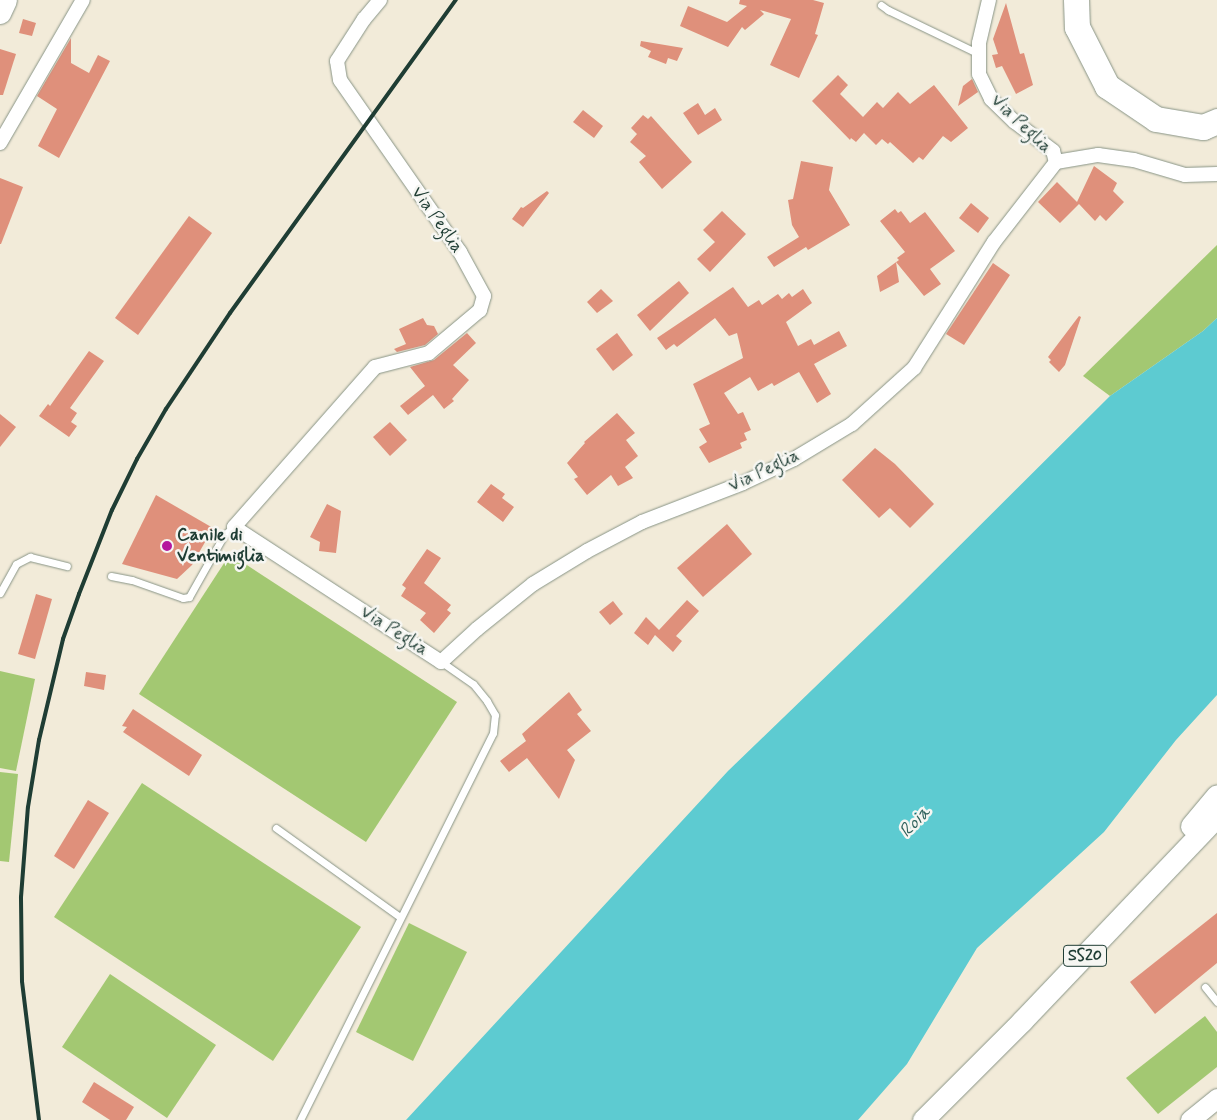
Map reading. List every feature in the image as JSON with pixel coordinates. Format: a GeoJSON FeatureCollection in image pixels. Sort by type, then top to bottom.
{"type":"FeatureCollection","features":[{"type":"Feature","properties":{"kind":"highway"},"geometry":{"type":"LineString","coordinates":[[1076,0],[1077,27],[1107,86],[1156,119],[1203,126],[1217,121]]}},
{"type":"Feature","properties":{"kind":"main road"},"geometry":{"type":"LineString","coordinates":[[0,13],[6,0]]}},
{"type":"Feature","properties":{"kind":"main road"},"geometry":{"type":"LineString","coordinates":[[1147,891],[1199,815],[1217,794]]}},
{"type":"Feature","properties":{"kind":"main road","name":"SS20"},"geometry":{"type":"LineString","coordinates":[[923,1120],[1022,1021],[1217,816]]}},
{"type":"Feature","properties":{"kind":"main road"},"geometry":{"type":"LineString","coordinates":[[1147,891],[1208,846],[1217,837]]}},
{"type":"Feature","properties":{"kind":"main road"},"geometry":{"type":"LineString","coordinates":[[1190,1120],[1217,1098]]}},
{"type":"Feature","properties":{"kind":"street"},"geometry":{"type":"LineString","coordinates":[[0,143],[83,0]]}},
{"type":"Feature","properties":{"kind":"street","name":"Via Peglia"},"geometry":{"type":"LineString","coordinates":[[380,0],[364,19],[337,61],[340,80],[460,252],[484,296],[480,310],[428,353],[375,367],[234,527],[441,662],[477,629],[533,584],[587,552],[642,522],[743,483],[794,459],[852,424],[914,368],[994,242],[1056,162],[1098,155],[1134,160],[1185,175],[1217,174]]}},
{"type":"Feature","properties":{"kind":"street","name":"Via Peglia"},"geometry":{"type":"LineString","coordinates":[[989,0],[979,54],[979,74],[991,98],[1015,122],[1053,152],[1056,162]]}},
{"type":"Feature","properties":{"kind":"lane"},"geometry":{"type":"LineString","coordinates":[[881,5],[979,54]]}},
{"type":"Feature","properties":{"kind":"lane"},"geometry":{"type":"LineString","coordinates":[[111,576],[132,580],[183,598],[189,597],[224,534],[234,527]]}},
{"type":"Feature","properties":{"kind":"lane"},"geometry":{"type":"LineString","coordinates":[[0,593],[16,564],[30,557],[67,566]]}},
{"type":"Feature","properties":{"kind":"lane"},"geometry":{"type":"LineString","coordinates":[[300,1120],[493,733],[495,715],[487,701],[472,684],[441,662]]}},
{"type":"Feature","properties":{"kind":"lane"},"geometry":{"type":"LineString","coordinates":[[276,828],[400,917]]}},
{"type":"Feature","properties":{"kind":"lane"},"geometry":{"type":"LineString","coordinates":[[1205,987],[1217,1002]]}},
{"type":"Feature","properties":{"kind":"green space"},"geometry":{"type":"Polygon","coordinates":[[[1217,245],[1217,318],[1203,331],[1110,396],[1083,376],[1217,245]]]}},
{"type":"Feature","properties":{"kind":"green space"},"geometry":{"type":"Polygon","coordinates":[[[230,554],[457,702],[366,842],[139,694],[230,554]]]}},
{"type":"Feature","properties":{"kind":"green space"},"geometry":{"type":"Polygon","coordinates":[[[0,671],[35,679],[16,771],[0,768],[0,671]]]}},
{"type":"Feature","properties":{"kind":"green space"},"geometry":{"type":"Polygon","coordinates":[[[0,772],[18,774],[9,862],[0,861],[0,772]]]}},
{"type":"Feature","properties":{"kind":"green space"},"geometry":{"type":"Polygon","coordinates":[[[142,783],[361,927],[273,1061],[54,917],[142,783]]]}},
{"type":"Feature","properties":{"kind":"green space"},"geometry":{"type":"Polygon","coordinates":[[[409,923],[467,952],[413,1061],[356,1032],[409,923]]]}},
{"type":"Feature","properties":{"kind":"green space"},"geometry":{"type":"Polygon","coordinates":[[[110,974],[216,1045],[167,1118],[62,1047],[110,974]]]}},
{"type":"Feature","properties":{"kind":"green space"},"geometry":{"type":"Polygon","coordinates":[[[1205,1016],[1217,1032],[1217,1067],[1158,1114],[1126,1078],[1205,1016]]]}},
{"type":"Feature","properties":{"kind":"water","name":"Roia"},"geometry":{"type":"Polygon","coordinates":[[[1217,318],[1217,695],[1176,740],[1104,832],[977,948],[907,1064],[858,1120],[406,1120],[728,771],[901,604],[1110,396],[1203,331],[1217,318]]]}},
{"type":"Feature","properties":{"kind":"building"},"geometry":{"type":"Polygon","coordinates":[[[740,0],[813,0],[824,3],[815,34],[818,35],[799,78],[770,65],[791,19],[760,10],[764,14],[745,30],[742,27],[728,47],[680,26],[688,6],[727,22],[747,6],[739,4],[740,0]]]}},
{"type":"Feature","properties":{"kind":"building"},"geometry":{"type":"Polygon","coordinates":[[[1006,3],[1020,54],[1024,53],[1033,85],[1016,94],[1002,66],[996,68],[992,55],[998,54],[993,39],[1006,3]]]}},
{"type":"Feature","properties":{"kind":"building"},"geometry":{"type":"Polygon","coordinates":[[[23,19],[36,23],[32,36],[19,33],[23,19]]]}},
{"type":"Feature","properties":{"kind":"building"},"geometry":{"type":"Polygon","coordinates":[[[71,38],[71,63],[89,73],[98,55],[110,61],[59,158],[38,146],[57,109],[37,96],[71,38]]]}},
{"type":"Feature","properties":{"kind":"building"},"geometry":{"type":"Polygon","coordinates":[[[641,41],[683,48],[677,61],[668,58],[666,64],[648,57],[651,51],[640,46],[641,41]]]}},
{"type":"Feature","properties":{"kind":"building"},"geometry":{"type":"Polygon","coordinates":[[[0,49],[16,54],[3,95],[0,95],[0,49]]]}},
{"type":"Feature","properties":{"kind":"building"},"geometry":{"type":"Polygon","coordinates":[[[838,75],[848,85],[840,94],[863,117],[877,102],[883,108],[898,92],[910,104],[934,85],[968,128],[951,142],[943,136],[923,160],[919,157],[913,163],[890,142],[888,144],[882,139],[876,145],[864,133],[856,142],[851,138],[850,140],[812,101],[838,75]]]}},
{"type":"Feature","properties":{"kind":"building"},"geometry":{"type":"Polygon","coordinates":[[[972,79],[978,92],[958,106],[963,86],[972,79]]]}},
{"type":"Feature","properties":{"kind":"building"},"geometry":{"type":"Polygon","coordinates":[[[698,103],[705,115],[715,108],[722,120],[698,135],[683,113],[698,103]]]}},
{"type":"Feature","properties":{"kind":"building"},"geometry":{"type":"Polygon","coordinates":[[[583,110],[603,126],[594,138],[573,122],[583,110]]]}},
{"type":"Feature","properties":{"kind":"building"},"geometry":{"type":"Polygon","coordinates":[[[643,115],[648,119],[651,116],[692,162],[662,189],[639,162],[646,156],[630,142],[637,134],[631,128],[643,115]]]}},
{"type":"Feature","properties":{"kind":"building"},"geometry":{"type":"Polygon","coordinates":[[[801,161],[833,167],[829,190],[850,225],[808,250],[806,247],[774,267],[767,257],[799,237],[792,225],[788,200],[793,199],[801,161]]]}},
{"type":"Feature","properties":{"kind":"building"},"geometry":{"type":"Polygon","coordinates":[[[1094,166],[1117,183],[1113,191],[1124,202],[1106,221],[1100,215],[1095,221],[1079,204],[1060,223],[1038,202],[1057,182],[1077,202],[1094,166]]]}},
{"type":"Feature","properties":{"kind":"building"},"geometry":{"type":"Polygon","coordinates":[[[0,178],[23,187],[1,244],[0,244],[0,178]]]}},
{"type":"Feature","properties":{"kind":"building"},"geometry":{"type":"Polygon","coordinates":[[[547,191],[549,193],[523,227],[512,219],[521,207],[523,208],[547,191]]]}},
{"type":"Feature","properties":{"kind":"building"},"geometry":{"type":"Polygon","coordinates":[[[971,203],[989,218],[978,233],[959,218],[971,203]]]}},
{"type":"Feature","properties":{"kind":"building"},"geometry":{"type":"Polygon","coordinates":[[[895,209],[898,213],[901,211],[910,223],[925,212],[955,251],[930,269],[941,284],[924,296],[896,262],[899,260],[897,258],[905,252],[880,221],[895,209]]]}},
{"type":"Feature","properties":{"kind":"building"},"geometry":{"type":"Polygon","coordinates":[[[722,211],[746,234],[710,272],[697,259],[715,242],[703,230],[722,211]]]}},
{"type":"Feature","properties":{"kind":"building"},"geometry":{"type":"Polygon","coordinates":[[[189,216],[212,233],[138,335],[115,318],[189,216]]]}},
{"type":"Feature","properties":{"kind":"building"},"geometry":{"type":"Polygon","coordinates":[[[896,262],[899,282],[880,292],[877,276],[896,262]]]}},
{"type":"Feature","properties":{"kind":"building"},"geometry":{"type":"Polygon","coordinates":[[[993,263],[1010,275],[964,345],[946,334],[993,263]]]}},
{"type":"Feature","properties":{"kind":"building"},"geometry":{"type":"Polygon","coordinates":[[[679,281],[689,293],[650,331],[637,315],[679,281]]]}},
{"type":"Feature","properties":{"kind":"building"},"geometry":{"type":"Polygon","coordinates":[[[733,287],[748,307],[759,300],[762,305],[778,294],[782,299],[789,293],[792,297],[803,289],[812,303],[786,322],[798,346],[811,339],[814,345],[839,331],[847,346],[814,364],[831,394],[817,403],[799,372],[774,386],[772,383],[758,391],[750,377],[724,393],[738,414],[743,412],[751,430],[744,433],[747,440],[740,443],[742,448],[709,463],[699,447],[707,442],[699,429],[710,424],[693,384],[743,358],[737,333],[729,336],[715,318],[677,347],[674,344],[666,350],[657,338],[733,287]]]}},
{"type":"Feature","properties":{"kind":"building"},"geometry":{"type":"Polygon","coordinates":[[[601,289],[613,301],[597,313],[587,302],[601,289]]]}},
{"type":"Feature","properties":{"kind":"building"},"geometry":{"type":"Polygon","coordinates":[[[1079,316],[1081,317],[1065,365],[1059,372],[1049,362],[1051,360],[1048,357],[1079,316]]]}},
{"type":"Feature","properties":{"kind":"building"},"geometry":{"type":"Polygon","coordinates":[[[423,318],[427,325],[434,326],[438,334],[425,345],[397,352],[394,349],[406,344],[399,329],[423,318]]]}},
{"type":"Feature","properties":{"kind":"building"},"geometry":{"type":"Polygon","coordinates":[[[467,333],[476,343],[453,365],[469,380],[452,399],[454,401],[444,409],[433,395],[408,415],[400,406],[425,386],[410,367],[434,360],[467,333]]]}},
{"type":"Feature","properties":{"kind":"building"},"geometry":{"type":"Polygon","coordinates":[[[617,333],[633,355],[613,371],[596,349],[617,333]]]}},
{"type":"Feature","properties":{"kind":"building"},"geometry":{"type":"Polygon","coordinates":[[[89,351],[104,361],[70,408],[77,413],[71,422],[77,426],[69,437],[39,416],[48,404],[50,406],[89,351]]]}},
{"type":"Feature","properties":{"kind":"building"},"geometry":{"type":"Polygon","coordinates":[[[617,413],[635,433],[626,440],[638,456],[625,467],[633,478],[618,486],[611,475],[587,495],[574,479],[578,477],[567,463],[584,442],[617,413]]]}},
{"type":"Feature","properties":{"kind":"building"},"geometry":{"type":"Polygon","coordinates":[[[0,414],[16,427],[0,447],[0,414]]]}},
{"type":"Feature","properties":{"kind":"building"},"geometry":{"type":"Polygon","coordinates":[[[390,422],[407,440],[390,456],[373,437],[390,422]]]}},
{"type":"Feature","properties":{"kind":"building"},"geometry":{"type":"Polygon","coordinates":[[[875,448],[895,464],[934,504],[910,528],[890,508],[879,518],[842,480],[875,448]]]}},
{"type":"Feature","properties":{"kind":"building"},"geometry":{"type":"Polygon","coordinates":[[[491,484],[505,494],[502,498],[514,507],[503,522],[477,502],[491,484]]]}},
{"type":"Feature","properties":{"kind":"building","name":"Canile di Ventimiglia"},"geometry":{"type":"Polygon","coordinates":[[[156,495],[213,528],[192,565],[177,579],[122,564],[156,495]]]}},
{"type":"Feature","properties":{"kind":"building"},"geometry":{"type":"Polygon","coordinates":[[[327,504],[341,511],[336,553],[319,551],[320,542],[310,537],[327,504]]]}},
{"type":"Feature","properties":{"kind":"building"},"geometry":{"type":"Polygon","coordinates":[[[727,524],[752,554],[703,597],[677,568],[727,524]]]}},
{"type":"Feature","properties":{"kind":"building"},"geometry":{"type":"Polygon","coordinates":[[[427,549],[441,558],[424,583],[451,605],[447,610],[451,613],[434,633],[420,620],[426,613],[401,596],[406,588],[402,585],[427,549]]]}},
{"type":"Feature","properties":{"kind":"building"},"geometry":{"type":"Polygon","coordinates":[[[36,594],[52,599],[35,659],[18,654],[36,594]]]}},
{"type":"Feature","properties":{"kind":"building"},"geometry":{"type":"Polygon","coordinates":[[[687,600],[699,611],[676,636],[682,641],[673,652],[655,635],[648,645],[634,633],[646,617],[659,630],[687,600]]]}},
{"type":"Feature","properties":{"kind":"building"},"geometry":{"type":"Polygon","coordinates":[[[613,601],[623,614],[610,625],[599,612],[613,601]]]}},
{"type":"Feature","properties":{"kind":"building"},"geometry":{"type":"Polygon","coordinates":[[[86,672],[106,675],[104,690],[84,686],[86,672]]]}},
{"type":"Feature","properties":{"kind":"building"},"geometry":{"type":"Polygon","coordinates":[[[569,692],[582,710],[577,714],[591,731],[567,750],[575,760],[559,799],[527,758],[509,772],[500,761],[526,741],[522,734],[569,692]]]}},
{"type":"Feature","properties":{"kind":"building"},"geometry":{"type":"Polygon","coordinates":[[[133,709],[202,755],[189,776],[123,732],[127,727],[122,726],[133,709]]]}},
{"type":"Feature","properties":{"kind":"building"},"geometry":{"type":"Polygon","coordinates":[[[88,800],[109,813],[74,869],[54,856],[88,800]]]}},
{"type":"Feature","properties":{"kind":"building"},"geometry":{"type":"Polygon","coordinates":[[[1217,913],[1217,963],[1155,1014],[1130,982],[1217,913]]]}},
{"type":"Feature","properties":{"kind":"building"},"geometry":{"type":"Polygon","coordinates":[[[94,1082],[134,1107],[126,1120],[110,1120],[82,1102],[94,1082]]]}},
{"type":"Feature","properties":{"kind":"railway"},"geometry":{"type":"LineString","coordinates":[[39,1120],[22,981],[21,897],[28,807],[39,740],[63,639],[79,594],[112,510],[137,459],[166,409],[230,313],[456,0]]}},
{"type":"Feature","properties":{"kind":"place","name":"Canile di Ventimiglia"},"geometry":{"type":"Point","coordinates":[167,546]}}]}
